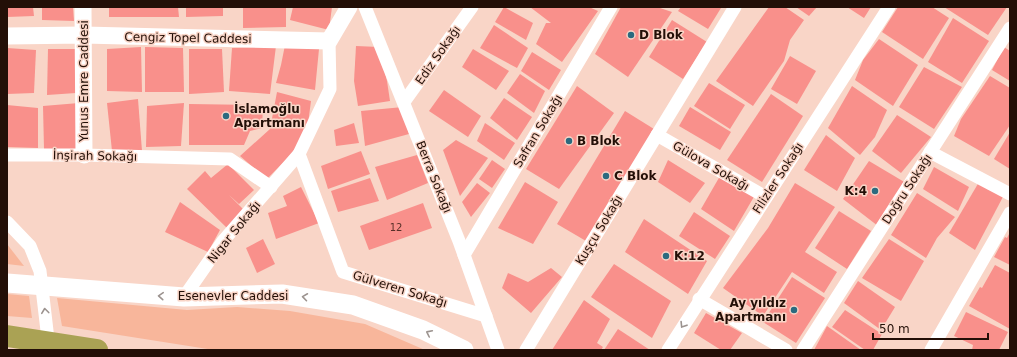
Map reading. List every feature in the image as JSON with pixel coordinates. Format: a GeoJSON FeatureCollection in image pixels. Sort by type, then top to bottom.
{"type":"FeatureCollection","features":[{"type":"Feature","properties":{"kind":"highway"},"geometry":{"type":"LineString","coordinates":[[7,336],[49,345],[97,350]]}},
{"type":"Feature","properties":{"kind":"main road","name":"Esenevler Caddesi"},"geometry":{"type":"LineString","coordinates":[[7,283],[184,297],[282,294],[353,304],[423,330],[464,350]]}},
{"type":"Feature","properties":{"kind":"street","name":"Yunus Emre Caddesi"},"geometry":{"type":"LineString","coordinates":[[83,7],[84,155]]}},
{"type":"Feature","properties":{"kind":"street"},"geometry":{"type":"LineString","coordinates":[[329,42],[349,7]]}},
{"type":"Feature","properties":{"kind":"street","name":"Berra Sokağı"},"geometry":{"type":"LineString","coordinates":[[365,7],[464,255],[498,350]]}},
{"type":"Feature","properties":{"kind":"street","name":"Ediz Sokağı"},"geometry":{"type":"LineString","coordinates":[[404,102],[472,7]]}},
{"type":"Feature","properties":{"kind":"street","name":"Safran Sokağı"},"geometry":{"type":"LineString","coordinates":[[464,255],[611,7]]}},
{"type":"Feature","properties":{"kind":"street","name":"Kuşçu Sokağı"},"geometry":{"type":"LineString","coordinates":[[526,350],[735,7]]}},
{"type":"Feature","properties":{"kind":"street","name":"Filizler Sokağı"},"geometry":{"type":"LineString","coordinates":[[668,350],[699,299],[889,7]]}},
{"type":"Feature","properties":{"kind":"street","name":"Doğru Sokağı"},"geometry":{"type":"LineString","coordinates":[[803,350],[1010,28]]}},
{"type":"Feature","properties":{"kind":"street","name":"Cengiz Topel Caddesi"},"geometry":{"type":"LineString","coordinates":[[7,36],[84,35],[329,42]]}},
{"type":"Feature","properties":{"kind":"street","name":"Nigar Sokağı"},"geometry":{"type":"LineString","coordinates":[[184,297],[223,241],[299,154],[330,89],[329,42]]}},
{"type":"Feature","properties":{"kind":"street","name":"Gülova Sokağı"},"geometry":{"type":"LineString","coordinates":[[657,135],[766,197]]}},
{"type":"Feature","properties":{"kind":"street"},"geometry":{"type":"LineString","coordinates":[[930,152],[1010,194]]}},
{"type":"Feature","properties":{"kind":"street","name":"Gülveren Sokağı"},"geometry":{"type":"LineString","coordinates":[[299,154],[343,272],[486,316]]}},
{"type":"Feature","properties":{"kind":"street","name":"İnşirah Sokağı"},"geometry":{"type":"LineString","coordinates":[[7,155],[84,155],[230,159],[271,187]]}},
{"type":"Feature","properties":{"kind":"street"},"geometry":{"type":"LineString","coordinates":[[932,350],[1010,213]]}},
{"type":"Feature","properties":{"kind":"street"},"geometry":{"type":"LineString","coordinates":[[7,222],[30,246],[40,271],[49,345]]}},
{"type":"Feature","properties":{"kind":"street"},"geometry":{"type":"LineString","coordinates":[[699,299],[786,350]]}},
{"type":"Feature","properties":{"kind":"shaded area"},"geometry":{"type":"Polygon","coordinates":[[[7,244],[24,266],[7,264],[7,244]]]}},
{"type":"Feature","properties":{"kind":"shaded area"},"geometry":{"type":"Polygon","coordinates":[[[7,294],[29,296],[32,318],[7,316],[7,294]]]}},
{"type":"Feature","properties":{"kind":"shaded area"},"geometry":{"type":"Polygon","coordinates":[[[57,298],[187,310],[237,307],[290,311],[365,324],[425,350],[214,350],[62,326],[57,298]]]}},
{"type":"Feature","properties":{"kind":"building"},"geometry":{"type":"Polygon","coordinates":[[[7,7],[33,7],[34,16],[7,17],[7,7]]]}},
{"type":"Feature","properties":{"kind":"building"},"geometry":{"type":"Polygon","coordinates":[[[42,7],[73,7],[74,21],[42,20],[42,7]]]}},
{"type":"Feature","properties":{"kind":"building"},"geometry":{"type":"Polygon","coordinates":[[[109,7],[178,7],[179,17],[109,17],[109,7]]]}},
{"type":"Feature","properties":{"kind":"building"},"geometry":{"type":"Polygon","coordinates":[[[186,7],[223,7],[223,16],[186,17],[186,7]]]}},
{"type":"Feature","properties":{"kind":"building"},"geometry":{"type":"Polygon","coordinates":[[[243,7],[286,7],[286,27],[243,28],[243,7]]]}},
{"type":"Feature","properties":{"kind":"building"},"geometry":{"type":"Polygon","coordinates":[[[293,7],[332,7],[329,30],[290,20],[293,7]]]}},
{"type":"Feature","properties":{"kind":"building"},"geometry":{"type":"Polygon","coordinates":[[[504,7],[533,23],[526,40],[495,22],[504,7]]]}},
{"type":"Feature","properties":{"kind":"building"},"geometry":{"type":"Polygon","coordinates":[[[530,7],[589,7],[598,11],[562,62],[536,44],[546,23],[551,23],[530,7]]]}},
{"type":"Feature","properties":{"kind":"building","name":"D Blok"},"geometry":{"type":"Polygon","coordinates":[[[621,7],[657,7],[672,12],[628,77],[595,54],[621,7]]]}},
{"type":"Feature","properties":{"kind":"building"},"geometry":{"type":"Polygon","coordinates":[[[681,7],[721,8],[708,29],[678,11],[681,7]]]}},
{"type":"Feature","properties":{"kind":"building"},"geometry":{"type":"Polygon","coordinates":[[[769,7],[785,7],[804,20],[790,40],[784,61],[753,106],[716,81],[769,7]]]}},
{"type":"Feature","properties":{"kind":"building"},"geometry":{"type":"Polygon","coordinates":[[[796,7],[817,7],[809,16],[796,7]]]}},
{"type":"Feature","properties":{"kind":"building"},"geometry":{"type":"Polygon","coordinates":[[[847,7],[871,7],[864,18],[847,7]]]}},
{"type":"Feature","properties":{"kind":"building"},"geometry":{"type":"Polygon","coordinates":[[[898,7],[932,7],[949,18],[923,59],[882,32],[898,7]]]}},
{"type":"Feature","properties":{"kind":"building"},"geometry":{"type":"Polygon","coordinates":[[[944,7],[1007,7],[988,35],[944,7]]]}},
{"type":"Feature","properties":{"kind":"building"},"geometry":{"type":"Polygon","coordinates":[[[953,18],[989,41],[962,83],[928,62],[953,18]]]}},
{"type":"Feature","properties":{"kind":"building"},"geometry":{"type":"Polygon","coordinates":[[[672,20],[707,42],[683,79],[649,57],[672,20]]]}},
{"type":"Feature","properties":{"kind":"building"},"geometry":{"type":"Polygon","coordinates":[[[494,25],[528,48],[517,68],[480,48],[494,25]]]}},
{"type":"Feature","properties":{"kind":"building"},"geometry":{"type":"Polygon","coordinates":[[[879,39],[918,65],[893,106],[855,80],[863,60],[879,39]]]}},
{"type":"Feature","properties":{"kind":"building"},"geometry":{"type":"Polygon","coordinates":[[[285,45],[319,49],[315,90],[276,83],[285,45]]]}},
{"type":"Feature","properties":{"kind":"building"},"geometry":{"type":"Polygon","coordinates":[[[276,46],[270,94],[229,91],[232,48],[276,46]]]}},
{"type":"Feature","properties":{"kind":"building"},"geometry":{"type":"Polygon","coordinates":[[[356,46],[379,47],[390,101],[358,106],[354,81],[356,46]]]}},
{"type":"Feature","properties":{"kind":"building"},"geometry":{"type":"Polygon","coordinates":[[[141,47],[142,92],[107,91],[107,49],[141,47]]]}},
{"type":"Feature","properties":{"kind":"building"},"geometry":{"type":"Polygon","coordinates":[[[145,47],[183,48],[184,92],[145,92],[145,47]]]}},
{"type":"Feature","properties":{"kind":"building"},"geometry":{"type":"Polygon","coordinates":[[[1004,47],[1010,51],[1010,81],[992,70],[1004,47]]]}},
{"type":"Feature","properties":{"kind":"building"},"geometry":{"type":"Polygon","coordinates":[[[7,48],[36,50],[34,93],[7,94],[7,48]]]}},
{"type":"Feature","properties":{"kind":"building"},"geometry":{"type":"Polygon","coordinates":[[[48,49],[76,49],[76,93],[47,95],[48,49]]]}},
{"type":"Feature","properties":{"kind":"building"},"geometry":{"type":"Polygon","coordinates":[[[189,49],[222,49],[224,92],[189,94],[189,49]]]}},
{"type":"Feature","properties":{"kind":"building"},"geometry":{"type":"Polygon","coordinates":[[[473,49],[509,71],[496,90],[462,67],[473,49]]]}},
{"type":"Feature","properties":{"kind":"building"},"geometry":{"type":"Polygon","coordinates":[[[532,52],[561,70],[549,90],[521,71],[532,52]]]}},
{"type":"Feature","properties":{"kind":"building"},"geometry":{"type":"Polygon","coordinates":[[[790,56],[816,71],[797,104],[771,89],[790,56]]]}},
{"type":"Feature","properties":{"kind":"building"},"geometry":{"type":"Polygon","coordinates":[[[924,67],[962,87],[934,129],[899,107],[924,67]]]}},
{"type":"Feature","properties":{"kind":"building"},"geometry":{"type":"Polygon","coordinates":[[[520,74],[545,91],[534,113],[507,93],[520,74]]]}},
{"type":"Feature","properties":{"kind":"building"},"geometry":{"type":"Polygon","coordinates":[[[990,76],[1010,88],[1010,125],[989,156],[954,136],[961,119],[990,76]]]}},
{"type":"Feature","properties":{"kind":"building"},"geometry":{"type":"Polygon","coordinates":[[[709,83],[745,105],[730,129],[694,106],[709,83]]]}},
{"type":"Feature","properties":{"kind":"building","name":"B Blok"},"geometry":{"type":"Polygon","coordinates":[[[577,86],[614,113],[559,189],[526,169],[577,86]]]}},
{"type":"Feature","properties":{"kind":"building"},"geometry":{"type":"Polygon","coordinates":[[[852,86],[887,110],[875,137],[860,155],[828,128],[852,86]]]}},
{"type":"Feature","properties":{"kind":"building"},"geometry":{"type":"Polygon","coordinates":[[[444,90],[481,116],[468,137],[429,111],[444,90]]]}},
{"type":"Feature","properties":{"kind":"building"},"geometry":{"type":"Polygon","coordinates":[[[277,92],[311,101],[306,139],[267,179],[240,156],[270,129],[277,92]]]}},
{"type":"Feature","properties":{"kind":"building"},"geometry":{"type":"Polygon","coordinates":[[[771,94],[803,116],[762,182],[727,160],[771,94]]]}},
{"type":"Feature","properties":{"kind":"building"},"geometry":{"type":"Polygon","coordinates":[[[504,98],[532,117],[517,140],[490,118],[504,98]]]}},
{"type":"Feature","properties":{"kind":"building"},"geometry":{"type":"Polygon","coordinates":[[[138,99],[142,151],[112,151],[107,103],[138,99]]]}},
{"type":"Feature","properties":{"kind":"building"},"geometry":{"type":"Polygon","coordinates":[[[79,103],[76,150],[44,149],[43,106],[79,103]]]}},
{"type":"Feature","properties":{"kind":"building"},"geometry":{"type":"Polygon","coordinates":[[[184,103],[181,146],[146,147],[147,106],[184,103]]]}},
{"type":"Feature","properties":{"kind":"building","name":"İslamoğlu Apartmanı"},"geometry":{"type":"Polygon","coordinates":[[[189,104],[263,105],[262,128],[250,131],[244,145],[189,145],[189,104]]]}},
{"type":"Feature","properties":{"kind":"building"},"geometry":{"type":"Polygon","coordinates":[[[7,105],[38,108],[38,148],[7,147],[7,105]]]}},
{"type":"Feature","properties":{"kind":"building"},"geometry":{"type":"Polygon","coordinates":[[[403,107],[409,134],[365,146],[361,111],[403,107]]]}},
{"type":"Feature","properties":{"kind":"building"},"geometry":{"type":"Polygon","coordinates":[[[690,107],[731,132],[720,150],[679,126],[690,107]]]}},
{"type":"Feature","properties":{"kind":"building","name":"C Blok"},"geometry":{"type":"Polygon","coordinates":[[[625,111],[654,129],[586,241],[557,224],[625,111]]]}},
{"type":"Feature","properties":{"kind":"building","name":"K:4"},"geometry":{"type":"Polygon","coordinates":[[[897,115],[931,137],[901,173],[872,151],[897,115]]]}},
{"type":"Feature","properties":{"kind":"building"},"geometry":{"type":"Polygon","coordinates":[[[354,123],[359,143],[336,146],[334,130],[354,123]]]}},
{"type":"Feature","properties":{"kind":"building"},"geometry":{"type":"Polygon","coordinates":[[[485,123],[515,143],[504,160],[477,141],[485,123]]]}},
{"type":"Feature","properties":{"kind":"building"},"geometry":{"type":"Polygon","coordinates":[[[1010,132],[1010,169],[994,159],[1010,132]]]}},
{"type":"Feature","properties":{"kind":"building"},"geometry":{"type":"Polygon","coordinates":[[[826,135],[855,158],[837,191],[804,170],[826,135]]]}},
{"type":"Feature","properties":{"kind":"building"},"geometry":{"type":"Polygon","coordinates":[[[456,140],[488,158],[460,196],[443,150],[456,140]]]}},
{"type":"Feature","properties":{"kind":"building"},"geometry":{"type":"Polygon","coordinates":[[[361,151],[370,174],[328,189],[321,166],[361,151]]]}},
{"type":"Feature","properties":{"kind":"building"},"geometry":{"type":"Polygon","coordinates":[[[417,155],[428,183],[387,200],[375,167],[417,155]]]}},
{"type":"Feature","properties":{"kind":"building"},"geometry":{"type":"Polygon","coordinates":[[[492,160],[505,169],[492,188],[479,179],[492,160]]]}},
{"type":"Feature","properties":{"kind":"building"},"geometry":{"type":"Polygon","coordinates":[[[668,160],[705,183],[690,203],[658,182],[668,160]]]}},
{"type":"Feature","properties":{"kind":"building","name":"K:4"},"geometry":{"type":"Polygon","coordinates":[[[869,161],[906,183],[878,226],[843,199],[869,161]]]}},
{"type":"Feature","properties":{"kind":"building"},"geometry":{"type":"Polygon","coordinates":[[[228,164],[254,190],[239,204],[229,195],[244,210],[227,228],[187,189],[205,171],[211,178],[228,164]]]}},
{"type":"Feature","properties":{"kind":"building"},"geometry":{"type":"Polygon","coordinates":[[[934,167],[969,187],[958,211],[923,189],[934,167]]]}},
{"type":"Feature","properties":{"kind":"building"},"geometry":{"type":"Polygon","coordinates":[[[720,176],[755,195],[734,231],[701,209],[720,176]]]}},
{"type":"Feature","properties":{"kind":"building"},"geometry":{"type":"Polygon","coordinates":[[[370,178],[379,201],[338,212],[331,191],[370,178]]]}},
{"type":"Feature","properties":{"kind":"building"},"geometry":{"type":"Polygon","coordinates":[[[525,182],[558,202],[533,244],[498,228],[525,182]]]}},
{"type":"Feature","properties":{"kind":"building"},"geometry":{"type":"Polygon","coordinates":[[[979,182],[1005,193],[975,250],[949,233],[979,182]]]}},
{"type":"Feature","properties":{"kind":"building"},"geometry":{"type":"Polygon","coordinates":[[[477,183],[490,193],[471,217],[462,202],[477,183]]]}},
{"type":"Feature","properties":{"kind":"building"},"geometry":{"type":"Polygon","coordinates":[[[795,183],[835,207],[805,252],[837,272],[824,293],[792,272],[763,316],[723,288],[768,228],[795,183]]]}},
{"type":"Feature","properties":{"kind":"building"},"geometry":{"type":"Polygon","coordinates":[[[301,187],[319,223],[276,239],[268,213],[287,206],[283,196],[301,187]]]}},
{"type":"Feature","properties":{"kind":"building"},"geometry":{"type":"Polygon","coordinates":[[[917,193],[955,217],[937,238],[926,258],[891,235],[917,193]]]}},
{"type":"Feature","properties":{"kind":"building"},"geometry":{"type":"Polygon","coordinates":[[[180,202],[220,230],[208,252],[165,232],[180,202]]]}},
{"type":"Feature","properties":{"kind":"building"},"geometry":{"type":"Polygon","coordinates":[[[423,203],[432,228],[369,250],[360,226],[423,203]]]}},
{"type":"Feature","properties":{"kind":"building"},"geometry":{"type":"Polygon","coordinates":[[[839,211],[871,231],[847,269],[815,248],[839,211]]]}},
{"type":"Feature","properties":{"kind":"building"},"geometry":{"type":"Polygon","coordinates":[[[694,212],[730,236],[715,259],[679,236],[694,212]]]}},
{"type":"Feature","properties":{"kind":"building","name":"K:12"},"geometry":{"type":"Polygon","coordinates":[[[644,219],[707,261],[688,294],[625,252],[644,219]]]}},
{"type":"Feature","properties":{"kind":"building"},"geometry":{"type":"Polygon","coordinates":[[[1010,232],[1010,265],[994,257],[1005,237],[1007,238],[1010,232]]]}},
{"type":"Feature","properties":{"kind":"building"},"geometry":{"type":"Polygon","coordinates":[[[263,239],[275,264],[257,273],[246,248],[263,239]]]}},
{"type":"Feature","properties":{"kind":"building"},"geometry":{"type":"Polygon","coordinates":[[[889,239],[924,261],[901,301],[862,278],[889,239]]]}},
{"type":"Feature","properties":{"kind":"building"},"geometry":{"type":"Polygon","coordinates":[[[614,264],[671,301],[652,338],[591,297],[614,264]]]}},
{"type":"Feature","properties":{"kind":"building"},"geometry":{"type":"Polygon","coordinates":[[[995,265],[1010,273],[1010,329],[969,306],[980,287],[982,288],[995,265]]]}},
{"type":"Feature","properties":{"kind":"building"},"geometry":{"type":"Polygon","coordinates":[[[551,268],[562,277],[531,313],[502,288],[508,273],[528,282],[551,268]]]}},
{"type":"Feature","properties":{"kind":"building","name":"Ay yıldız Apartmanı"},"geometry":{"type":"Polygon","coordinates":[[[792,277],[825,298],[796,343],[763,322],[792,277]]]}},
{"type":"Feature","properties":{"kind":"building"},"geometry":{"type":"Polygon","coordinates":[[[858,281],[895,307],[881,330],[844,303],[858,281]]]}},
{"type":"Feature","properties":{"kind":"building"},"geometry":{"type":"Polygon","coordinates":[[[584,300],[610,319],[597,343],[603,347],[601,350],[552,350],[584,300]]]}},
{"type":"Feature","properties":{"kind":"building"},"geometry":{"type":"Polygon","coordinates":[[[845,310],[882,334],[873,350],[865,350],[832,327],[845,310]]]}},
{"type":"Feature","properties":{"kind":"building"},"geometry":{"type":"Polygon","coordinates":[[[966,312],[1008,332],[999,350],[972,350],[973,345],[954,336],[966,312]]]}},
{"type":"Feature","properties":{"kind":"building"},"geometry":{"type":"Polygon","coordinates":[[[706,313],[742,333],[730,350],[721,350],[694,333],[706,313]]]}},
{"type":"Feature","properties":{"kind":"building"},"geometry":{"type":"Polygon","coordinates":[[[827,326],[861,350],[814,350],[827,326]]]}},
{"type":"Feature","properties":{"kind":"building"},"geometry":{"type":"Polygon","coordinates":[[[618,329],[650,350],[604,350],[618,329]]]}},
{"type":"Feature","properties":{"kind":"place","name":"D Blok"},"geometry":{"type":"Point","coordinates":[631,35]}},
{"type":"Feature","properties":{"kind":"place","name":"İslamoğlu Apartmanı"},"geometry":{"type":"Point","coordinates":[226,116]}},
{"type":"Feature","properties":{"kind":"place","name":"B Blok"},"geometry":{"type":"Point","coordinates":[569,141]}},
{"type":"Feature","properties":{"kind":"place","name":"C Blok"},"geometry":{"type":"Point","coordinates":[606,176]}},
{"type":"Feature","properties":{"kind":"place","name":"K:4"},"geometry":{"type":"Point","coordinates":[875,191]}},
{"type":"Feature","properties":{"kind":"place","name":"K:12"},"geometry":{"type":"Point","coordinates":[666,256]}},
{"type":"Feature","properties":{"kind":"place","name":"Ay yıldız Apartmanı"},"geometry":{"type":"Point","coordinates":[794,310]}}]}
